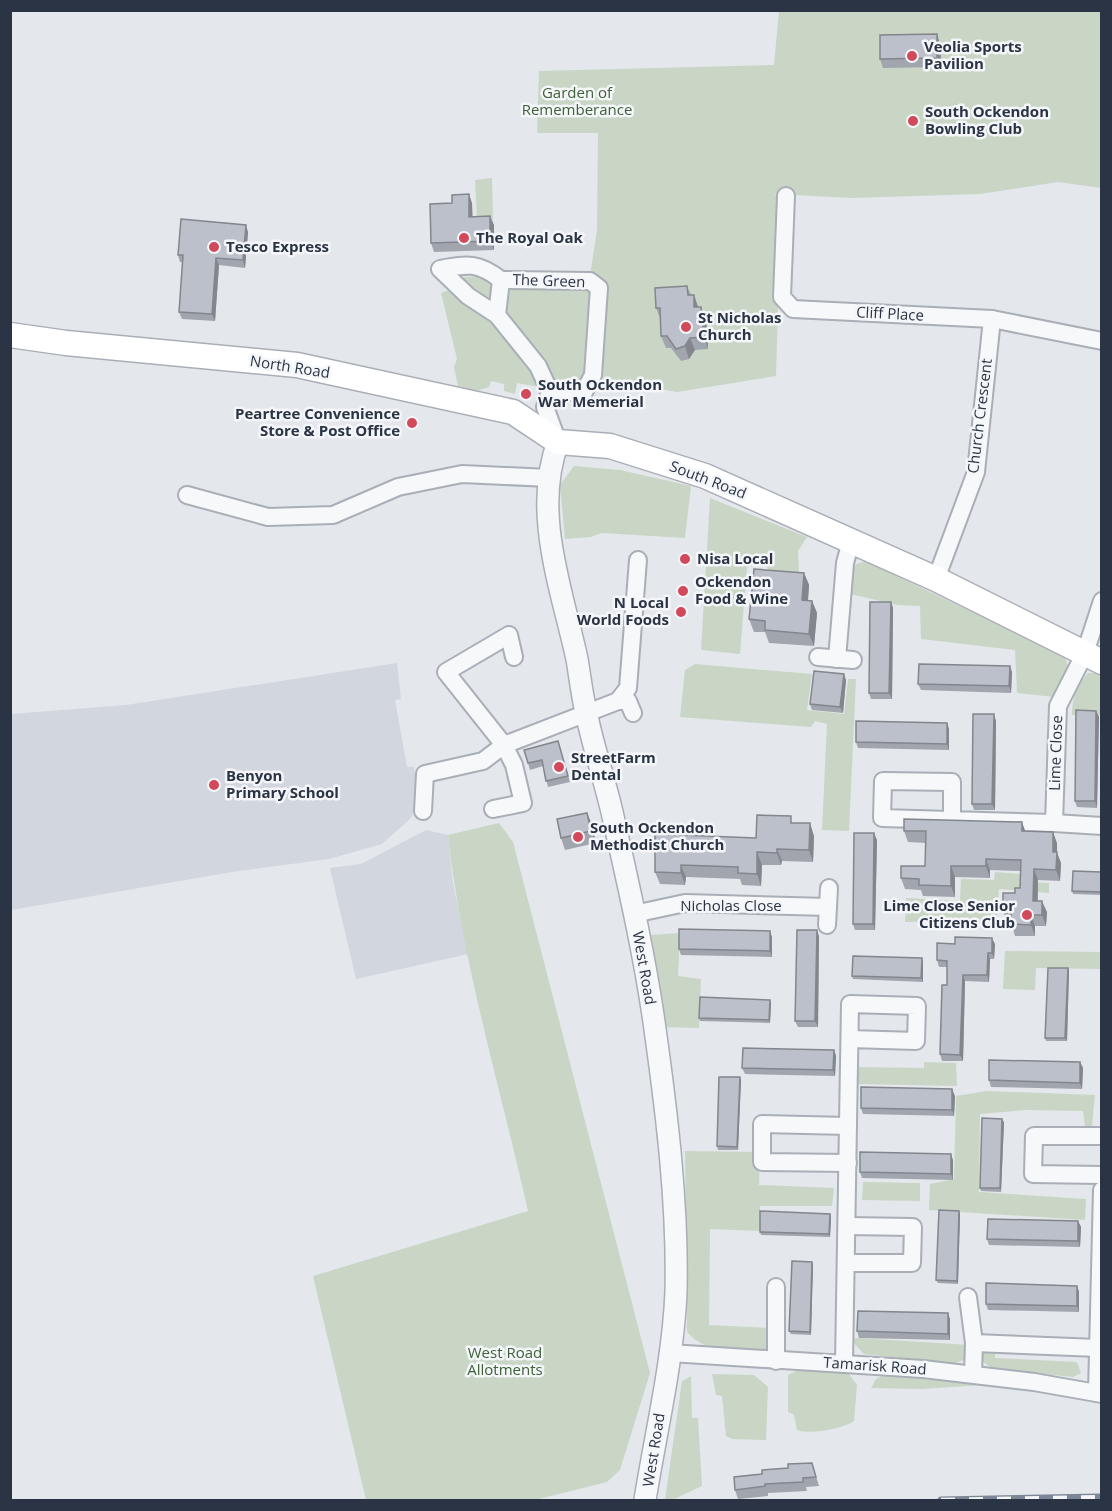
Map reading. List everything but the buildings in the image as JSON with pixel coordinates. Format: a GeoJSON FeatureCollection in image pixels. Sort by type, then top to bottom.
{"type":"FeatureCollection","features":[{"type":"Feature","properties":{"kind":"main road","name":"North Road"},"geometry":{"type":"LineString","coordinates":[[10,335],[66,343],[297,365],[513,412],[558,442]]}},
{"type":"Feature","properties":{"kind":"main road","name":"South Road"},"geometry":{"type":"LineString","coordinates":[[558,442],[610,446],[705,476],[936,579],[1093,657]]}},
{"type":"Feature","properties":{"kind":"street","name":"Cliff Place"},"geometry":{"type":"LineString","coordinates":[[786,196],[782,297],[793,309],[992,319],[1101,341]]}},
{"type":"Feature","properties":{"kind":"street","name":"The Green"},"geometry":{"type":"LineString","coordinates":[[550,392],[584,392],[593,375],[599,288],[590,281],[501,280],[483,266],[461,265],[440,269],[468,296],[497,315],[538,366],[550,392],[545,407],[558,442]]}},
{"type":"Feature","properties":{"kind":"street","name":"The Green"},"geometry":{"type":"LineString","coordinates":[[497,315],[501,280]]}},
{"type":"Feature","properties":{"kind":"street","name":"Church Crescent"},"geometry":{"type":"LineString","coordinates":[[936,579],[976,472],[992,319]]}},
{"type":"Feature","properties":{"kind":"street","name":"West Road"},"geometry":{"type":"LineString","coordinates":[[558,442],[549,478],[549,517],[559,587],[577,660],[586,714],[634,914],[655,1029],[669,1147],[676,1293],[670,1353],[646,1498]]}},
{"type":"Feature","properties":{"kind":"street"},"geometry":{"type":"LineString","coordinates":[[187,495],[268,517],[333,514],[398,487],[462,474],[549,478]]}},
{"type":"Feature","properties":{"kind":"street"},"geometry":{"type":"LineString","coordinates":[[819,657],[845,659],[845,563],[851,541]]}},
{"type":"Feature","properties":{"kind":"street"},"geometry":{"type":"LineString","coordinates":[[618,701],[628,688],[639,560]]}},
{"type":"Feature","properties":{"kind":"street","name":"Lime Close"},"geometry":{"type":"LineString","coordinates":[[1054,823],[1058,706],[1093,657],[1101,601]]}},
{"type":"Feature","properties":{"kind":"street"},"geometry":{"type":"LineString","coordinates":[[493,809],[523,803],[514,765],[504,745],[446,672],[508,635],[514,657]]}},
{"type":"Feature","properties":{"kind":"street"},"geometry":{"type":"LineString","coordinates":[[423,811],[425,774],[483,761],[504,745],[618,701],[628,701],[633,713]]}},
{"type":"Feature","properties":{"kind":"street"},"geometry":{"type":"LineString","coordinates":[[952,819],[952,782],[883,781],[882,818],[1101,826]]}},
{"type":"Feature","properties":{"kind":"street"},"geometry":{"type":"LineString","coordinates":[[827,925],[829,888]]}},
{"type":"Feature","properties":{"kind":"street","name":"Nicholas Close"},"geometry":{"type":"LineString","coordinates":[[634,914],[685,903],[828,907]]}},
{"type":"Feature","properties":{"kind":"street"},"geometry":{"type":"LineString","coordinates":[[844,1363],[850,1039]]}},
{"type":"Feature","properties":{"kind":"street"},"geometry":{"type":"LineString","coordinates":[[848,1126],[762,1124],[762,1162],[848,1163]]}},
{"type":"Feature","properties":{"kind":"street"},"geometry":{"type":"LineString","coordinates":[[1101,1136],[1034,1136],[1033,1174],[1101,1175]]}},
{"type":"Feature","properties":{"kind":"street"},"geometry":{"type":"LineString","coordinates":[[1100,1394],[1098,1348],[1101,1190]]}},
{"type":"Feature","properties":{"kind":"street"},"geometry":{"type":"LineString","coordinates":[[846,1263],[912,1263],[913,1227],[847,1226]]}},
{"type":"Feature","properties":{"kind":"street"},"geometry":{"type":"LineString","coordinates":[[776,1287],[776,1361]]}},
{"type":"Feature","properties":{"kind":"street"},"geometry":{"type":"LineString","coordinates":[[968,1297],[974,1342],[973,1374]]}},
{"type":"Feature","properties":{"kind":"street"},"geometry":{"type":"LineString","coordinates":[[974,1342],[1098,1348]]}},
{"type":"Feature","properties":{"kind":"street","name":"Tamarisk Road"},"geometry":{"type":"LineString","coordinates":[[670,1353],[776,1361],[844,1363],[973,1374],[1100,1394]]}},
{"type":"Feature","properties":{"kind":"shaded area","name":"Benyon Primary School"},"geometry":{"type":"Polygon","coordinates":[[[397,663],[401,699],[395,700],[407,767],[414,767],[419,803],[410,819],[382,844],[329,859],[238,871],[11,910],[11,714],[126,705],[397,663]]]}},
{"type":"Feature","properties":{"kind":"shaded area"},"geometry":{"type":"Polygon","coordinates":[[[426,830],[448,835],[453,883],[468,954],[356,979],[330,868],[361,864],[426,830]]]}},
{"type":"Feature","properties":{"kind":"green space","name":"Garden of Rememberance"},"geometry":{"type":"Polygon","coordinates":[[[779,11],[1101,11],[1101,188],[1058,182],[980,194],[851,198],[775,194],[781,205],[776,376],[677,392],[601,378],[606,292],[590,276],[597,230],[598,133],[537,133],[539,71],[774,65],[779,11]]]}},
{"type":"Feature","properties":{"kind":"green space"},"geometry":{"type":"Polygon","coordinates":[[[492,178],[493,220],[477,221],[475,180],[492,178]]]}},
{"type":"Feature","properties":{"kind":"green space"},"geometry":{"type":"Polygon","coordinates":[[[484,276],[490,281],[492,303],[462,284],[464,277],[484,276]]]}},
{"type":"Feature","properties":{"kind":"green space"},"geometry":{"type":"Polygon","coordinates":[[[512,285],[587,285],[593,291],[590,369],[581,387],[558,388],[528,343],[505,318],[502,290],[512,285]]]}},
{"type":"Feature","properties":{"kind":"green space"},"geometry":{"type":"Polygon","coordinates":[[[449,290],[514,345],[534,373],[540,387],[517,383],[515,394],[504,391],[504,384],[491,381],[489,387],[477,391],[458,386],[454,367],[457,359],[441,293],[449,290]]]}},
{"type":"Feature","properties":{"kind":"green space"},"geometry":{"type":"Polygon","coordinates":[[[574,466],[620,470],[691,486],[685,538],[601,533],[591,537],[565,539],[560,485],[574,466]]]}},
{"type":"Feature","properties":{"kind":"green space"},"geometry":{"type":"Polygon","coordinates":[[[710,498],[807,537],[798,551],[799,576],[770,573],[764,562],[747,567],[740,654],[701,650],[710,498]]]}},
{"type":"Feature","properties":{"kind":"green space"},"geometry":{"type":"Polygon","coordinates":[[[865,561],[1065,656],[1068,667],[1054,697],[1017,693],[1015,650],[921,639],[920,606],[898,605],[850,594],[852,566],[865,561]]]}},
{"type":"Feature","properties":{"kind":"green space"},"geometry":{"type":"Polygon","coordinates":[[[695,664],[812,674],[807,710],[844,714],[848,679],[856,679],[849,831],[822,830],[827,724],[815,721],[811,727],[680,717],[685,670],[695,664]]]}},
{"type":"Feature","properties":{"kind":"green space"},"geometry":{"type":"Polygon","coordinates":[[[1088,673],[1101,673],[1101,715],[1072,715],[1075,693],[1088,673]]]}},
{"type":"Feature","properties":{"kind":"green space","name":"West Road Allotments"},"geometry":{"type":"Polygon","coordinates":[[[499,823],[513,842],[650,1373],[620,1470],[607,1482],[535,1500],[366,1500],[313,1276],[528,1211],[462,930],[448,835],[499,823]]]}},
{"type":"Feature","properties":{"kind":"green space"},"geometry":{"type":"Polygon","coordinates":[[[995,872],[1023,874],[1023,882],[1049,883],[1049,893],[999,889],[997,921],[905,922],[906,898],[960,901],[961,879],[994,880],[995,872]]]}},
{"type":"Feature","properties":{"kind":"green space"},"geometry":{"type":"Polygon","coordinates":[[[680,933],[678,976],[701,979],[699,1028],[663,1027],[650,935],[680,933]]]}},
{"type":"Feature","properties":{"kind":"green space"},"geometry":{"type":"Polygon","coordinates":[[[1005,951],[1101,952],[1101,969],[1036,968],[1035,990],[1003,989],[1005,951]]]}},
{"type":"Feature","properties":{"kind":"green space"},"geometry":{"type":"Polygon","coordinates":[[[924,1062],[956,1063],[957,1086],[855,1084],[854,1067],[924,1068],[924,1062]]]}},
{"type":"Feature","properties":{"kind":"green space"},"geometry":{"type":"Polygon","coordinates":[[[987,1091],[1095,1095],[1092,1126],[1085,1127],[1083,1111],[1026,1110],[980,1114],[979,1192],[1086,1199],[1085,1220],[929,1210],[930,1184],[954,1179],[956,1096],[987,1091]]]}},
{"type":"Feature","properties":{"kind":"green space"},"geometry":{"type":"Polygon","coordinates":[[[685,1151],[760,1152],[759,1185],[834,1188],[832,1206],[760,1206],[760,1231],[710,1229],[709,1325],[770,1328],[772,1350],[737,1351],[715,1348],[695,1340],[687,1332],[685,1151]]]}},
{"type":"Feature","properties":{"kind":"green space"},"geometry":{"type":"Polygon","coordinates":[[[863,1182],[920,1183],[920,1201],[862,1200],[863,1182]]]}},
{"type":"Feature","properties":{"kind":"green space"},"geometry":{"type":"Polygon","coordinates":[[[850,1339],[970,1345],[967,1359],[952,1364],[864,1354],[850,1339]]]}},
{"type":"Feature","properties":{"kind":"green space"},"geometry":{"type":"Polygon","coordinates":[[[983,1347],[995,1347],[995,1358],[1077,1362],[1081,1373],[1073,1377],[993,1369],[983,1362],[983,1347]]]}},
{"type":"Feature","properties":{"kind":"green space"},"geometry":{"type":"Polygon","coordinates":[[[798,1370],[848,1373],[857,1385],[854,1421],[826,1430],[810,1432],[797,1430],[794,1415],[788,1412],[788,1375],[798,1370]]]}},
{"type":"Feature","properties":{"kind":"green space"},"geometry":{"type":"Polygon","coordinates":[[[712,1374],[754,1375],[768,1387],[766,1440],[732,1439],[726,1436],[722,1396],[716,1395],[712,1374]]]}},
{"type":"Feature","properties":{"kind":"green space"},"geometry":{"type":"Polygon","coordinates":[[[884,1375],[984,1385],[921,1389],[871,1388],[876,1379],[884,1375]]]}},
{"type":"Feature","properties":{"kind":"green space"},"geometry":{"type":"Polygon","coordinates":[[[691,1376],[692,1418],[698,1418],[702,1486],[672,1500],[665,1500],[682,1381],[691,1376]]]}},
{"type":"Feature","properties":{"kind":"railway"},"geometry":{"type":"LineString","coordinates":[[941,1500],[1102,1497]]}},
{"type":"Feature","properties":{"kind":"place","name":"Veolia Sports Pavilion"},"geometry":{"type":"Point","coordinates":[912,56]}},
{"type":"Feature","properties":{"kind":"place","name":"South Ockendon Bowling Club"},"geometry":{"type":"Point","coordinates":[913,121]}},
{"type":"Feature","properties":{"kind":"place","name":"The Royal Oak"},"geometry":{"type":"Point","coordinates":[464,238]}},
{"type":"Feature","properties":{"kind":"place","name":"Tesco Express"},"geometry":{"type":"Point","coordinates":[214,247]}},
{"type":"Feature","properties":{"kind":"place","name":"St Nicholas Church"},"geometry":{"type":"Point","coordinates":[686,327]}},
{"type":"Feature","properties":{"kind":"place","name":"South Ockendon War Memerial"},"geometry":{"type":"Point","coordinates":[526,394]}},
{"type":"Feature","properties":{"kind":"place","name":"Peartree Convenience Store & Post Office"},"geometry":{"type":"Point","coordinates":[412,423]}},
{"type":"Feature","properties":{"kind":"place","name":"Nisa Local"},"geometry":{"type":"Point","coordinates":[685,559]}},
{"type":"Feature","properties":{"kind":"place","name":"Ockendon Food & Wine"},"geometry":{"type":"Point","coordinates":[683,591]}},
{"type":"Feature","properties":{"kind":"place","name":"N Local World Foods"},"geometry":{"type":"Point","coordinates":[681,612]}},
{"type":"Feature","properties":{"kind":"place","name":"StreetFarm Dental"},"geometry":{"type":"Point","coordinates":[559,767]}},
{"type":"Feature","properties":{"kind":"place","name":"Benyon Primary School"},"geometry":{"type":"Point","coordinates":[214,785]}},
{"type":"Feature","properties":{"kind":"place","name":"South Ockendon Methodist Church"},"geometry":{"type":"Point","coordinates":[578,837]}},
{"type":"Feature","properties":{"kind":"place","name":"Lime Close Senior Citizens Club"},"geometry":{"type":"Point","coordinates":[1027,915]}}]}
